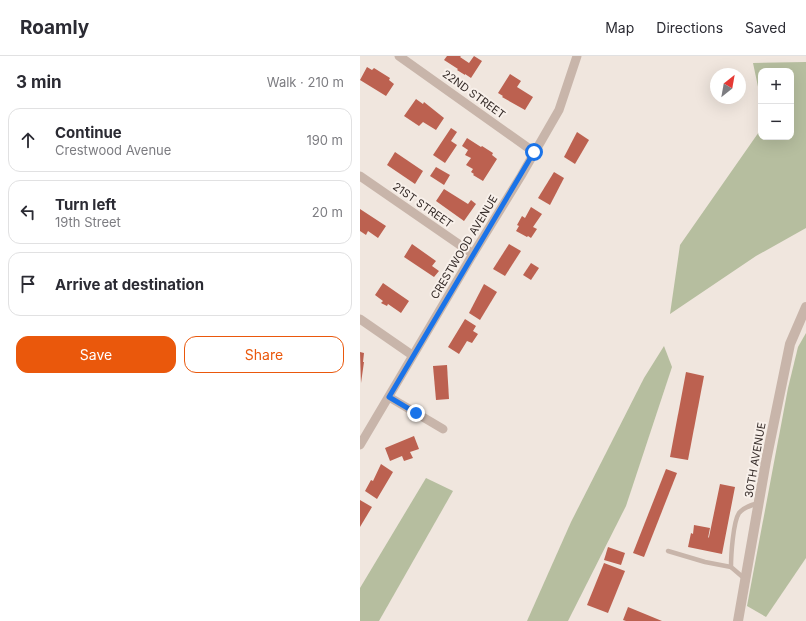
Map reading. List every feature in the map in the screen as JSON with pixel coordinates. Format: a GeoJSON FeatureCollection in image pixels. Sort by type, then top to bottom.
{"type":"FeatureCollection","features":[{"type":"Feature","properties":{"kind":"street","name":"22ND STREET"},"geometry":{"type":"LineString","coordinates":[[399,56],[534,152]]}},
{"type":"Feature","properties":{"kind":"street","name":"CRESTWOOD AVENUE"},"geometry":{"type":"LineString","coordinates":[[360,445],[412,355],[559,110],[577,56]]}},
{"type":"Feature","properties":{"kind":"street","name":"21ST STREET"},"geometry":{"type":"LineString","coordinates":[[360,176],[473,254]]}},
{"type":"Feature","properties":{"kind":"street","name":"30TH AVENUE"},"geometry":{"type":"LineString","coordinates":[[738,621],[774,418],[790,344],[806,307]]}},
{"type":"Feature","properties":{"kind":"street"},"geometry":{"type":"LineString","coordinates":[[360,319],[412,355]]}},
{"type":"Feature","properties":{"kind":"street"},"geometry":{"type":"LineString","coordinates":[[389,397],[443,429]]}},
{"type":"Feature","properties":{"kind":"lane"},"geometry":{"type":"LineString","coordinates":[[731,567],[736,520],[739,513],[745,507],[759,503]]}},
{"type":"Feature","properties":{"kind":"lane"},"geometry":{"type":"LineString","coordinates":[[668,551],[705,562],[731,567],[745,580]]}},
{"type":"Feature","properties":{"kind":"green space"},"geometry":{"type":"Polygon","coordinates":[[[806,62],[806,228],[756,256],[670,314],[680,245],[758,133],[758,140],[794,140],[794,68],[758,68],[758,87],[753,63],[806,62]]]}},
{"type":"Feature","properties":{"kind":"green space"},"geometry":{"type":"Polygon","coordinates":[[[806,333],[806,558],[766,617],[747,606],[788,388],[798,347],[806,333]]]}},
{"type":"Feature","properties":{"kind":"green space"},"geometry":{"type":"Polygon","coordinates":[[[664,346],[672,367],[626,506],[568,621],[527,621],[571,522],[644,378],[664,346]]]}},
{"type":"Feature","properties":{"kind":"green space"},"geometry":{"type":"Polygon","coordinates":[[[426,478],[453,491],[379,621],[360,621],[360,588],[426,478]]]}},
{"type":"Feature","properties":{"kind":"building"},"geometry":{"type":"Polygon","coordinates":[[[447,56],[461,56],[460,57],[469,63],[474,56],[482,61],[471,78],[444,60],[447,56]]]}},
{"type":"Feature","properties":{"kind":"building"},"geometry":{"type":"Polygon","coordinates":[[[367,67],[372,70],[374,68],[390,78],[389,80],[394,84],[386,96],[360,80],[367,67]]]}},
{"type":"Feature","properties":{"kind":"building"},"geometry":{"type":"Polygon","coordinates":[[[510,74],[521,81],[517,87],[533,97],[525,110],[502,97],[503,96],[498,93],[510,74]]]}},
{"type":"Feature","properties":{"kind":"building"},"geometry":{"type":"Polygon","coordinates":[[[416,99],[423,104],[424,102],[444,118],[436,130],[423,122],[419,126],[404,116],[416,99]]]}},
{"type":"Feature","properties":{"kind":"building"},"geometry":{"type":"Polygon","coordinates":[[[451,128],[457,132],[451,141],[457,145],[445,163],[433,155],[451,128]]]}},
{"type":"Feature","properties":{"kind":"building"},"geometry":{"type":"Polygon","coordinates":[[[577,132],[589,140],[575,164],[564,157],[577,132]]]}},
{"type":"Feature","properties":{"kind":"building"},"geometry":{"type":"Polygon","coordinates":[[[467,138],[493,153],[492,155],[497,159],[483,181],[473,175],[474,174],[471,172],[473,169],[466,165],[471,158],[465,155],[468,150],[462,146],[467,138]]]}},
{"type":"Feature","properties":{"kind":"building"},"geometry":{"type":"Polygon","coordinates":[[[395,152],[423,171],[415,184],[387,165],[395,152]]]}},
{"type":"Feature","properties":{"kind":"building"},"geometry":{"type":"Polygon","coordinates":[[[436,167],[450,175],[444,185],[430,176],[436,167]]]}},
{"type":"Feature","properties":{"kind":"building"},"geometry":{"type":"Polygon","coordinates":[[[554,172],[564,178],[550,205],[538,198],[554,172]]]}},
{"type":"Feature","properties":{"kind":"building"},"geometry":{"type":"Polygon","coordinates":[[[444,189],[468,204],[471,200],[476,204],[464,221],[436,201],[444,189]]]}},
{"type":"Feature","properties":{"kind":"building"},"geometry":{"type":"Polygon","coordinates":[[[531,207],[542,214],[533,227],[537,229],[531,238],[516,231],[519,226],[517,225],[522,216],[525,218],[531,207]]]}},
{"type":"Feature","properties":{"kind":"building"},"geometry":{"type":"Polygon","coordinates":[[[360,209],[386,226],[378,238],[368,231],[366,235],[360,231],[360,209]]]}},
{"type":"Feature","properties":{"kind":"building"},"geometry":{"type":"Polygon","coordinates":[[[412,244],[436,261],[432,266],[439,271],[434,277],[404,257],[412,244]]]}},
{"type":"Feature","properties":{"kind":"building"},"geometry":{"type":"Polygon","coordinates":[[[509,244],[521,251],[505,276],[493,269],[509,244]]]}},
{"type":"Feature","properties":{"kind":"building"},"geometry":{"type":"Polygon","coordinates":[[[531,263],[539,268],[531,280],[523,275],[531,263]]]}},
{"type":"Feature","properties":{"kind":"building"},"geometry":{"type":"Polygon","coordinates":[[[383,283],[409,301],[401,313],[388,304],[387,306],[381,303],[383,301],[375,295],[383,283]]]}},
{"type":"Feature","properties":{"kind":"building"},"geometry":{"type":"Polygon","coordinates":[[[484,284],[497,292],[480,320],[469,313],[484,284]]]}},
{"type":"Feature","properties":{"kind":"building"},"geometry":{"type":"Polygon","coordinates":[[[465,319],[476,326],[473,331],[478,334],[472,343],[467,341],[459,354],[448,347],[465,319]]]}},
{"type":"Feature","properties":{"kind":"building"},"geometry":{"type":"Polygon","coordinates":[[[360,352],[364,353],[361,383],[360,352]]]}},
{"type":"Feature","properties":{"kind":"building"},"geometry":{"type":"Polygon","coordinates":[[[447,365],[449,399],[436,400],[433,366],[447,365]]]}},
{"type":"Feature","properties":{"kind":"building"},"geometry":{"type":"Polygon","coordinates":[[[686,372],[704,376],[688,460],[670,457],[686,372]]]}},
{"type":"Feature","properties":{"kind":"building"},"geometry":{"type":"Polygon","coordinates":[[[414,436],[419,449],[410,452],[413,458],[404,461],[402,456],[390,461],[385,448],[414,436]]]}},
{"type":"Feature","properties":{"kind":"building"},"geometry":{"type":"Polygon","coordinates":[[[381,464],[393,472],[377,499],[365,491],[371,480],[373,481],[381,464]]]}},
{"type":"Feature","properties":{"kind":"building"},"geometry":{"type":"Polygon","coordinates":[[[666,469],[677,473],[644,557],[633,553],[666,469]]]}},
{"type":"Feature","properties":{"kind":"building"},"geometry":{"type":"Polygon","coordinates":[[[720,484],[735,487],[722,554],[688,547],[691,533],[693,534],[694,525],[710,528],[708,538],[709,537],[720,484]]]}},
{"type":"Feature","properties":{"kind":"building"},"geometry":{"type":"Polygon","coordinates":[[[360,500],[372,507],[360,527],[360,500]]]}},
{"type":"Feature","properties":{"kind":"building"},"geometry":{"type":"Polygon","coordinates":[[[608,547],[625,553],[621,565],[604,560],[608,547]]]}},
{"type":"Feature","properties":{"kind":"building"},"geometry":{"type":"Polygon","coordinates":[[[604,563],[625,571],[608,613],[587,605],[604,563]]]}},
{"type":"Feature","properties":{"kind":"building"},"geometry":{"type":"Polygon","coordinates":[[[628,607],[662,621],[623,620],[628,607]]]}},
{"type":"Feature","properties":{"kind":"route"},"geometry":{"type":"LineString","coordinates":[[416,413],[389,397],[412,355],[521,176],[534,152]]}}]}
